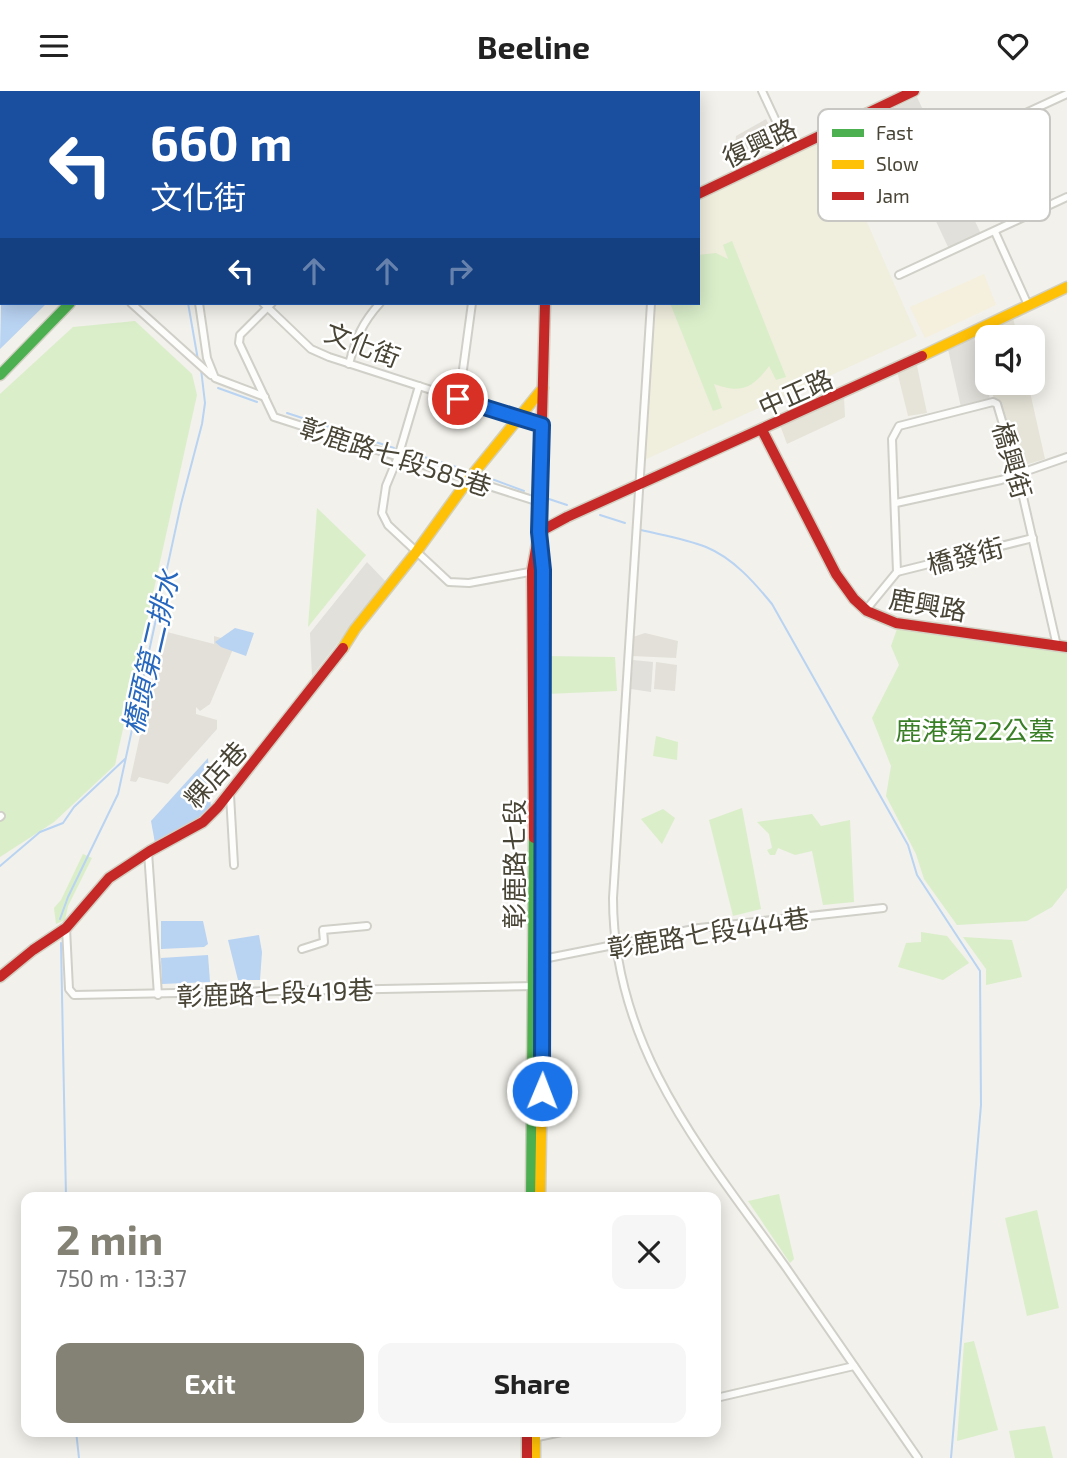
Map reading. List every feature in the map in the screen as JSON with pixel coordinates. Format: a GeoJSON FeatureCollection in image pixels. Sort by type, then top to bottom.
{"type":"FeatureCollection","features":[{"type":"Feature","properties":{"kind":"street"},"geometry":{"type":"LineString","coordinates":[[762,91],[790,151]]}},
{"type":"Feature","properties":{"kind":"street","name":"復興路"},"geometry":{"type":"LineString","coordinates":[[877,109],[914,91]]}},
{"type":"Feature","properties":{"kind":"street"},"geometry":{"type":"LineString","coordinates":[[1034,109],[1067,94]]}},
{"type":"Feature","properties":{"kind":"street","name":"復興路"},"geometry":{"type":"LineString","coordinates":[[700,193],[818,137]]}},
{"type":"Feature","properties":{"kind":"street"},"geometry":{"type":"LineString","coordinates":[[1050,205],[1067,197]]}},
{"type":"Feature","properties":{"kind":"street"},"geometry":{"type":"LineString","coordinates":[[900,275],[1018,221]]}},
{"type":"Feature","properties":{"kind":"street"},"geometry":{"type":"LineString","coordinates":[[995,232],[1028,305]]}},
{"type":"Feature","properties":{"kind":"street","name":"中正路"},"geometry":{"type":"LineString","coordinates":[[539,532],[566,517],[762,430],[1067,287]]}},
{"type":"Feature","properties":{"kind":"street"},"geometry":{"type":"LineString","coordinates":[[0,375],[68,305]]}},
{"type":"Feature","properties":{"kind":"street"},"geometry":{"type":"LineString","coordinates":[[133,305],[215,378],[265,397]]}},
{"type":"Feature","properties":{"kind":"street"},"geometry":{"type":"LineString","coordinates":[[199,305],[207,358],[215,378]]}},
{"type":"Feature","properties":{"kind":"street"},"geometry":{"type":"LineString","coordinates":[[265,397],[239,343],[240,335],[266,305]]}},
{"type":"Feature","properties":{"kind":"street","name":"文化街"},"geometry":{"type":"LineString","coordinates":[[268,305],[311,349],[349,364],[542,425]]}},
{"type":"Feature","properties":{"kind":"street"},"geometry":{"type":"LineString","coordinates":[[349,364],[359,331],[378,305]]}},
{"type":"Feature","properties":{"kind":"street"},"geometry":{"type":"LineString","coordinates":[[458,399],[472,305]]}},
{"type":"Feature","properties":{"kind":"street","name":"彰鹿路七段"},"geometry":{"type":"LineString","coordinates":[[540,1192],[538,571],[545,305]]}},
{"type":"Feature","properties":{"kind":"street"},"geometry":{"type":"LineString","coordinates":[[651,305],[613,889],[616,945],[627,997],[643,1048],[676,1112],[918,1458]]}},
{"type":"Feature","properties":{"kind":"street"},"geometry":{"type":"LineString","coordinates":[[419,386],[398,457],[386,486],[382,513],[388,525],[449,582],[460,583],[538,571]]}},
{"type":"Feature","properties":{"kind":"street","name":"粿店巷"},"geometry":{"type":"LineString","coordinates":[[0,978],[33,950],[66,928],[109,878],[148,852],[203,822],[230,795],[543,387]]}},
{"type":"Feature","properties":{"kind":"street","name":"彰鹿路七段585巷"},"geometry":{"type":"LineString","coordinates":[[265,397],[274,417],[540,502]]}},
{"type":"Feature","properties":{"kind":"street","name":"橋興街"},"geometry":{"type":"LineString","coordinates":[[897,572],[892,439],[899,426],[993,402],[997,404],[1018,475],[1062,646]]}},
{"type":"Feature","properties":{"kind":"street","name":"鹿興路"},"geometry":{"type":"LineString","coordinates":[[762,430],[835,574],[848,594],[865,611],[878,619],[896,623],[1062,646]]}},
{"type":"Feature","properties":{"kind":"street"},"geometry":{"type":"LineString","coordinates":[[896,503],[1018,475],[1067,457]]}},
{"type":"Feature","properties":{"kind":"street","name":"橋發街"},"geometry":{"type":"LineString","coordinates":[[897,572],[1033,538]]}},
{"type":"Feature","properties":{"kind":"street"},"geometry":{"type":"LineString","coordinates":[[865,611],[897,572]]}},
{"type":"Feature","properties":{"kind":"street"},"geometry":{"type":"LineString","coordinates":[[230,795],[234,865]]}},
{"type":"Feature","properties":{"kind":"street"},"geometry":{"type":"LineString","coordinates":[[148,852],[158,995]]}},
{"type":"Feature","properties":{"kind":"street","name":"彰鹿路七段444巷"},"geometry":{"type":"LineString","coordinates":[[539,960],[699,928],[883,908]]}},
{"type":"Feature","properties":{"kind":"street"},"geometry":{"type":"LineString","coordinates":[[302,949],[324,942],[323,930],[367,926]]}},
{"type":"Feature","properties":{"kind":"street","name":"彰鹿路七段419巷"},"geometry":{"type":"LineString","coordinates":[[66,928],[69,989],[74,995],[539,986]]}},
{"type":"Feature","properties":{"kind":"street","name":"彰鹿路七段"},"geometry":{"type":"LineString","coordinates":[[531,1192],[539,986]]}},
{"type":"Feature","properties":{"kind":"street"},"geometry":{"type":"LineString","coordinates":[[721,1397],[854,1366]]}},
{"type":"Feature","properties":{"kind":"street"},"geometry":{"type":"LineString","coordinates":[[527,1458],[531,1437]]}},
{"type":"Feature","properties":{"kind":"street"},"geometry":{"type":"LineString","coordinates":[[531,1437],[535,1458]]}},
{"type":"Feature","properties":{"kind":"shaded area"},"geometry":{"type":"Polygon","coordinates":[[[917,97],[923,109],[891,109],[917,97]]]}},
{"type":"Feature","properties":{"kind":"shaded area"},"geometry":{"type":"Polygon","coordinates":[[[766,119],[776,139],[734,159],[736,136],[766,119]]]}},
{"type":"Feature","properties":{"kind":"shaded area"},"geometry":{"type":"Polygon","coordinates":[[[818,141],[818,221],[866,221],[917,336],[644,460],[655,305],[700,305],[700,200],[818,141]]]}},
{"type":"Feature","properties":{"kind":"shaded area"},"geometry":{"type":"Polygon","coordinates":[[[936,221],[975,221],[981,234],[949,249],[936,221]]]}},
{"type":"Feature","properties":{"kind":"shaded area"},"geometry":{"type":"Polygon","coordinates":[[[984,274],[996,305],[925,338],[910,307],[984,274]]]}},
{"type":"Feature","properties":{"kind":"shaded area"},"geometry":{"type":"Polygon","coordinates":[[[1012,314],[1015,325],[991,325],[1012,314]]]}},
{"type":"Feature","properties":{"kind":"shaded area"},"geometry":{"type":"Polygon","coordinates":[[[974,337],[975,395],[989,395],[990,399],[961,407],[948,349],[974,337]]]}},
{"type":"Feature","properties":{"kind":"shaded area"},"geometry":{"type":"Polygon","coordinates":[[[916,361],[927,413],[908,416],[897,371],[916,361]]]}},
{"type":"Feature","properties":{"kind":"shaded area"},"geometry":{"type":"Polygon","coordinates":[[[993,395],[1031,395],[1045,459],[1018,467],[998,400],[994,400],[993,395]]]}},
{"type":"Feature","properties":{"kind":"shaded area"},"geometry":{"type":"Polygon","coordinates":[[[844,397],[845,417],[787,444],[780,425],[844,397]]]}},
{"type":"Feature","properties":{"kind":"shaded area"},"geometry":{"type":"Polygon","coordinates":[[[367,562],[386,582],[312,676],[310,633],[367,562]]]}},
{"type":"Feature","properties":{"kind":"shaded area"},"geometry":{"type":"Polygon","coordinates":[[[163,631],[214,644],[214,636],[236,642],[210,704],[200,711],[196,707],[196,714],[217,720],[217,729],[168,784],[139,777],[136,782],[130,781],[163,631]]]}},
{"type":"Feature","properties":{"kind":"shaded area"},"geometry":{"type":"Polygon","coordinates":[[[645,633],[678,641],[676,658],[632,656],[633,637],[645,633]]]}},
{"type":"Feature","properties":{"kind":"shaded area"},"geometry":{"type":"Polygon","coordinates":[[[633,660],[653,662],[651,692],[631,689],[633,660]]]}},
{"type":"Feature","properties":{"kind":"shaded area"},"geometry":{"type":"Polygon","coordinates":[[[656,662],[677,665],[675,691],[654,689],[656,662]]]}},
{"type":"Feature","properties":{"kind":"green space"},"geometry":{"type":"Polygon","coordinates":[[[732,241],[786,377],[776,380],[769,366],[746,387],[732,389],[714,384],[722,408],[713,411],[671,305],[700,305],[700,255],[716,253],[728,259],[723,245],[732,241]]]}},
{"type":"Feature","properties":{"kind":"green space"},"geometry":{"type":"Polygon","coordinates":[[[135,321],[192,374],[197,395],[115,765],[54,822],[0,857],[0,394],[73,327],[135,321]]]}},
{"type":"Feature","properties":{"kind":"green space"},"geometry":{"type":"Polygon","coordinates":[[[317,508],[366,555],[308,627],[317,508]]]}},
{"type":"Feature","properties":{"kind":"green space","name":"鹿港第22公墓"},"geometry":{"type":"Polygon","coordinates":[[[897,629],[981,637],[1067,651],[1067,888],[1052,907],[1027,921],[957,925],[924,879],[916,854],[886,796],[891,766],[872,718],[899,665],[891,646],[897,629]]]}},
{"type":"Feature","properties":{"kind":"green space"},"geometry":{"type":"Polygon","coordinates":[[[545,656],[615,657],[617,691],[546,694],[545,656]]]}},
{"type":"Feature","properties":{"kind":"green space"},"geometry":{"type":"Polygon","coordinates":[[[656,736],[678,742],[677,760],[653,756],[656,736]]]}},
{"type":"Feature","properties":{"kind":"green space"},"geometry":{"type":"Polygon","coordinates":[[[742,808],[761,909],[733,916],[709,820],[742,808]]]}},
{"type":"Feature","properties":{"kind":"green space"},"geometry":{"type":"Polygon","coordinates":[[[663,809],[675,818],[662,844],[641,819],[663,809]]]}},
{"type":"Feature","properties":{"kind":"green space"},"geometry":{"type":"Polygon","coordinates":[[[812,814],[821,826],[850,820],[854,902],[823,905],[812,851],[795,855],[778,848],[775,855],[770,855],[767,850],[772,848],[769,834],[757,822],[812,814]]]}},
{"type":"Feature","properties":{"kind":"green space"},"geometry":{"type":"Polygon","coordinates":[[[83,854],[92,858],[68,906],[65,920],[56,924],[54,908],[61,900],[83,854]]]}},
{"type":"Feature","properties":{"kind":"green space"},"geometry":{"type":"Polygon","coordinates":[[[921,932],[947,936],[969,963],[943,980],[898,967],[906,943],[921,942],[921,932]]]}},
{"type":"Feature","properties":{"kind":"green space"},"geometry":{"type":"Polygon","coordinates":[[[963,937],[1012,940],[1022,977],[986,985],[986,969],[963,937]]]}},
{"type":"Feature","properties":{"kind":"green space"},"geometry":{"type":"Polygon","coordinates":[[[779,1194],[794,1259],[790,1263],[748,1201],[779,1194]]]}},
{"type":"Feature","properties":{"kind":"green space"},"geometry":{"type":"Polygon","coordinates":[[[1037,1210],[1059,1308],[1027,1316],[1005,1218],[1037,1210]]]}},
{"type":"Feature","properties":{"kind":"green space"},"geometry":{"type":"Polygon","coordinates":[[[974,1341],[998,1430],[957,1441],[964,1343],[974,1341]]]}},
{"type":"Feature","properties":{"kind":"green space"},"geometry":{"type":"Polygon","coordinates":[[[1045,1426],[1053,1458],[1015,1458],[1009,1431],[1045,1426]]]}},
{"type":"Feature","properties":{"kind":"water"},"geometry":{"type":"Polygon","coordinates":[[[1,305],[45,305],[0,349],[1,305]]]}},
{"type":"Feature","properties":{"kind":"water"},"geometry":{"type":"Polygon","coordinates":[[[235,628],[254,633],[246,656],[215,642],[235,628]]]}},
{"type":"Feature","properties":{"kind":"water"},"geometry":{"type":"Polygon","coordinates":[[[208,758],[211,810],[200,820],[155,843],[151,821],[208,758]]]}},
{"type":"Feature","properties":{"kind":"water"},"geometry":{"type":"Polygon","coordinates":[[[161,921],[203,921],[208,944],[204,947],[161,949],[161,921]]]}},
{"type":"Feature","properties":{"kind":"water"},"geometry":{"type":"Polygon","coordinates":[[[259,935],[262,952],[260,980],[238,980],[228,940],[259,935]]]}},
{"type":"Feature","properties":{"kind":"water"},"geometry":{"type":"Polygon","coordinates":[[[208,955],[210,982],[162,984],[161,958],[208,955]]]}},
{"type":"Feature","properties":{"kind":"waterway"},"geometry":{"type":"LineString","coordinates":[[188,305],[198,360]]}},
{"type":"Feature","properties":{"kind":"waterway","name":"橋頭第二排水"},"geometry":{"type":"LineString","coordinates":[[60,919],[118,794],[181,504],[202,424],[205,403],[201,369]]}},
{"type":"Feature","properties":{"kind":"waterway"},"geometry":{"type":"LineString","coordinates":[[218,388],[257,402]]}},
{"type":"Feature","properties":{"kind":"waterway"},"geometry":{"type":"LineString","coordinates":[[287,413],[394,448]]}},
{"type":"Feature","properties":{"kind":"waterway"},"geometry":{"type":"LineString","coordinates":[[405,451],[469,471]]}},
{"type":"Feature","properties":{"kind":"waterway"},"geometry":{"type":"LineString","coordinates":[[481,475],[524,491]]}},
{"type":"Feature","properties":{"kind":"waterway"},"geometry":{"type":"LineString","coordinates":[[549,499],[567,505]]}},
{"type":"Feature","properties":{"kind":"waterway"},"geometry":{"type":"LineString","coordinates":[[600,515],[625,523]]}},
{"type":"Feature","properties":{"kind":"waterway"},"geometry":{"type":"LineString","coordinates":[[641,530],[706,547],[725,557],[742,571],[772,604],[908,845],[917,875],[980,971],[981,1105],[951,1458]]}},
{"type":"Feature","properties":{"kind":"waterway"},"geometry":{"type":"LineString","coordinates":[[0,866],[40,832],[63,823],[74,807],[125,759]]}},
{"type":"Feature","properties":{"kind":"waterway","name":"橋頭第二排水"},"geometry":{"type":"LineString","coordinates":[[61,943],[66,1192]]}},
{"type":"Feature","properties":{"kind":"waterway","name":"橋頭第二排水"},"geometry":{"type":"LineString","coordinates":[[77,1437],[79,1458]]}},
{"type":"Feature","properties":{"kind":"traffic: fast"},"geometry":{"type":"LineString","coordinates":[[0,375],[68,305]]}},
{"type":"Feature","properties":{"kind":"traffic: fast"},"geometry":{"type":"LineString","coordinates":[[531,1192],[534,838]]}},
{"type":"Feature","properties":{"kind":"traffic: slow"},"geometry":{"type":"LineString","coordinates":[[922,356],[1067,287]]}},
{"type":"Feature","properties":{"kind":"traffic: slow"},"geometry":{"type":"LineString","coordinates":[[343,648],[469,479],[543,388]]}},
{"type":"Feature","properties":{"kind":"traffic: slow"},"geometry":{"type":"LineString","coordinates":[[518,418],[542,425]]}},
{"type":"Feature","properties":{"kind":"traffic: slow"},"geometry":{"type":"LineString","coordinates":[[540,1192],[543,1019]]}},
{"type":"Feature","properties":{"kind":"traffic: slow"},"geometry":{"type":"LineString","coordinates":[[535,1437],[535,1458]]}},
{"type":"Feature","properties":{"kind":"traffic: jam"},"geometry":{"type":"LineString","coordinates":[[876,109],[914,91]]}},
{"type":"Feature","properties":{"kind":"traffic: jam"},"geometry":{"type":"LineString","coordinates":[[700,193],[818,137]]}},
{"type":"Feature","properties":{"kind":"traffic: jam"},"geometry":{"type":"LineString","coordinates":[[534,838],[532,571],[539,532],[545,305]]}},
{"type":"Feature","properties":{"kind":"traffic: jam"},"geometry":{"type":"LineString","coordinates":[[539,532],[922,356]]}},
{"type":"Feature","properties":{"kind":"traffic: jam"},"geometry":{"type":"LineString","coordinates":[[762,430],[836,574],[854,599],[867,611],[896,623],[1067,647]]}},
{"type":"Feature","properties":{"kind":"traffic: jam"},"geometry":{"type":"LineString","coordinates":[[540,543],[543,570],[543,1019]]}},
{"type":"Feature","properties":{"kind":"traffic: jam"},"geometry":{"type":"LineString","coordinates":[[0,977],[66,928],[109,878],[150,851],[203,822],[218,807],[343,648]]}},
{"type":"Feature","properties":{"kind":"traffic: jam"},"geometry":{"type":"LineString","coordinates":[[527,1437],[527,1458]]}},
{"type":"Feature","properties":{"kind":"route"},"geometry":{"type":"LineString","coordinates":[[458,399],[542,425],[539,532],[543,570],[542,1091]]}}]}
